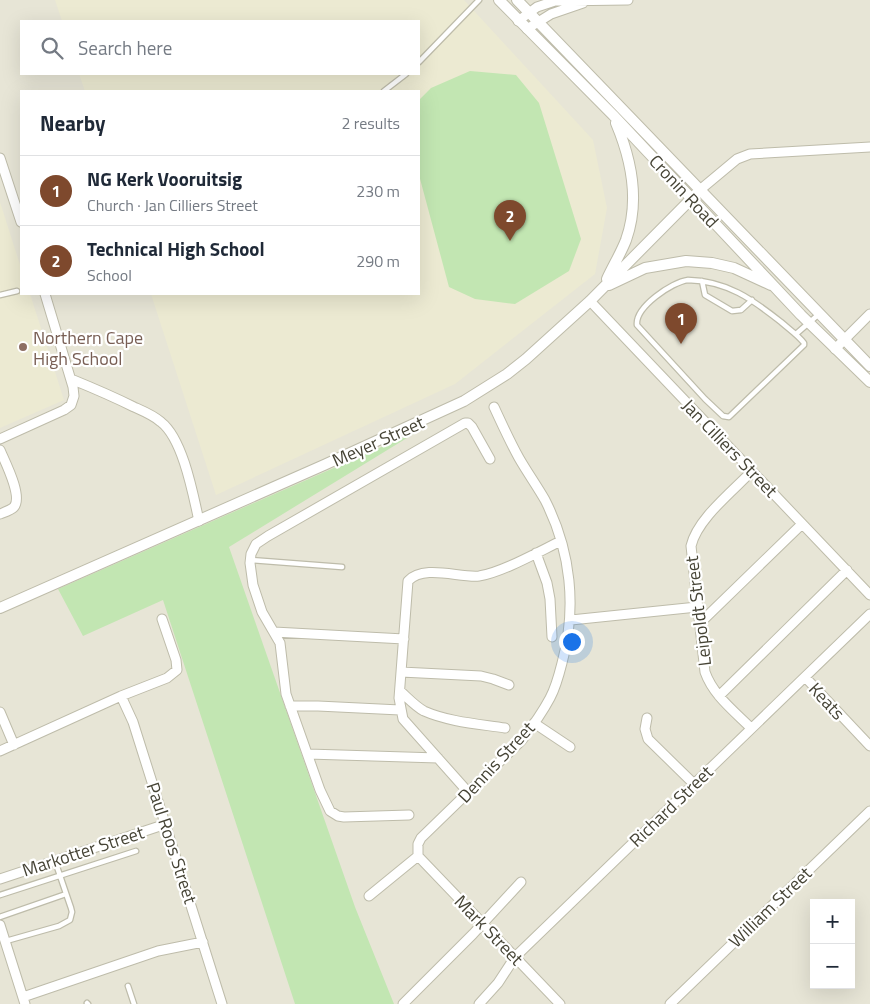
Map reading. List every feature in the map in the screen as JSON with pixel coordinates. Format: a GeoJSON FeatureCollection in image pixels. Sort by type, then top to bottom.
{"type":"FeatureCollection","features":[{"type":"Feature","properties":{"kind":"street","name":"Cronin Road"},"geometry":{"type":"LineString","coordinates":[[499,0],[613,115],[690,199],[809,323],[870,382]]}},
{"type":"Feature","properties":{"kind":"street","name":"Cronin Road"},"geometry":{"type":"LineString","coordinates":[[517,0],[870,366]]}},
{"type":"Feature","properties":{"kind":"street"},"geometry":{"type":"LineString","coordinates":[[518,21],[529,12],[546,3],[555,1],[628,0]]}},
{"type":"Feature","properties":{"kind":"street"},"geometry":{"type":"LineString","coordinates":[[527,30],[561,9],[593,1]]}},
{"type":"Feature","properties":{"kind":"street"},"geometry":{"type":"LineString","coordinates":[[602,288],[626,241],[632,216],[634,190],[630,162],[613,115]]}},
{"type":"Feature","properties":{"kind":"street"},"geometry":{"type":"LineString","coordinates":[[701,190],[737,159],[750,154],[870,147]]}},
{"type":"Feature","properties":{"kind":"street"},"geometry":{"type":"LineString","coordinates":[[0,158],[3,177],[20,220]]}},
{"type":"Feature","properties":{"kind":"street","name":"Meyer Street"},"geometry":{"type":"LineString","coordinates":[[0,608],[324,466],[464,401],[507,374],[526,359],[590,301],[701,190]]}},
{"type":"Feature","properties":{"kind":"street"},"geometry":{"type":"LineString","coordinates":[[602,288],[645,268],[686,261],[712,263],[734,268],[776,287]]}},
{"type":"Feature","properties":{"kind":"street"},"geometry":{"type":"LineString","coordinates":[[0,438],[68,408],[74,396],[45,295]]}},
{"type":"Feature","properties":{"kind":"street","name":"Jan Cilliers Street"},"geometry":{"type":"LineString","coordinates":[[590,301],[870,595]]}},
{"type":"Feature","properties":{"kind":"street"},"geometry":{"type":"LineString","coordinates":[[835,349],[870,314]]}},
{"type":"Feature","properties":{"kind":"street"},"geometry":{"type":"LineString","coordinates":[[71,380],[110,395],[162,422],[174,439],[182,458],[190,481],[198,521]]}},
{"type":"Feature","properties":{"kind":"street","name":"Dennis Street"},"geometry":{"type":"LineString","coordinates":[[418,856],[418,844],[421,838],[522,740],[534,723],[550,698],[567,644],[571,620],[569,578],[561,541],[545,501],[518,457],[494,407]]}},
{"type":"Feature","properties":{"kind":"street"},"geometry":{"type":"LineString","coordinates":[[409,815],[349,817],[338,816],[330,811],[320,790],[290,706],[284,686],[280,643],[262,612],[253,585],[251,554],[256,544],[268,536],[465,423],[472,427],[490,459]]}},
{"type":"Feature","properties":{"kind":"street"},"geometry":{"type":"LineString","coordinates":[[0,450],[15,486],[17,499],[12,509],[0,514]]}},
{"type":"Feature","properties":{"kind":"street","name":"Leipoldt Street"},"geometry":{"type":"LineString","coordinates":[[751,728],[719,696],[705,672],[690,546],[700,524],[752,471]]}},
{"type":"Feature","properties":{"kind":"street"},"geometry":{"type":"LineString","coordinates":[[699,624],[802,524]]}},
{"type":"Feature","properties":{"kind":"street"},"geometry":{"type":"LineString","coordinates":[[468,792],[403,719],[400,710],[408,581],[412,576],[424,573],[479,576],[496,571],[561,541]]}},
{"type":"Feature","properties":{"kind":"street"},"geometry":{"type":"LineString","coordinates":[[536,553],[547,583],[550,599],[552,637]]}},
{"type":"Feature","properties":{"kind":"street"},"geometry":{"type":"LineString","coordinates":[[719,696],[847,570]]}},
{"type":"Feature","properties":{"kind":"street"},"geometry":{"type":"LineString","coordinates":[[571,620],[697,606]]}},
{"type":"Feature","properties":{"kind":"street","name":"Richard Street"},"geometry":{"type":"LineString","coordinates":[[479,1004],[498,983],[515,957],[870,614]]}},
{"type":"Feature","properties":{"kind":"street"},"geometry":{"type":"LineString","coordinates":[[0,751],[121,696],[167,678],[177,670],[176,660],[162,619]]}},
{"type":"Feature","properties":{"kind":"street"},"geometry":{"type":"LineString","coordinates":[[274,632],[404,639]]}},
{"type":"Feature","properties":{"kind":"street"},"geometry":{"type":"LineString","coordinates":[[401,672],[481,676],[509,685]]}},
{"type":"Feature","properties":{"kind":"street","name":"Keats"},"geometry":{"type":"LineString","coordinates":[[805,677],[870,746]]}},
{"type":"Feature","properties":{"kind":"street"},"geometry":{"type":"LineString","coordinates":[[400,691],[415,706],[425,711],[465,722],[505,728]]}},
{"type":"Feature","properties":{"kind":"street","name":"Paul Roos Street"},"geometry":{"type":"LineString","coordinates":[[121,696],[133,722],[222,1004]]}},
{"type":"Feature","properties":{"kind":"street"},"geometry":{"type":"LineString","coordinates":[[290,706],[400,710]]}},
{"type":"Feature","properties":{"kind":"street"},"geometry":{"type":"LineString","coordinates":[[0,712],[14,745]]}},
{"type":"Feature","properties":{"kind":"street"},"geometry":{"type":"LineString","coordinates":[[647,718],[645,729],[648,739],[694,784]]}},
{"type":"Feature","properties":{"kind":"street"},"geometry":{"type":"LineString","coordinates":[[534,723],[570,747]]}},
{"type":"Feature","properties":{"kind":"street"},"geometry":{"type":"LineString","coordinates":[[308,754],[438,758]]}},
{"type":"Feature","properties":{"kind":"street","name":"William Street"},"geometry":{"type":"LineString","coordinates":[[670,1004],[870,811]]}},
{"type":"Feature","properties":{"kind":"street","name":"Markotter Street"},"geometry":{"type":"LineString","coordinates":[[0,878],[166,824]]}},
{"type":"Feature","properties":{"kind":"street"},"geometry":{"type":"LineString","coordinates":[[369,896],[418,856]]}},
{"type":"Feature","properties":{"kind":"street","name":"Mark Street"},"geometry":{"type":"LineString","coordinates":[[418,856],[560,1004]]}},
{"type":"Feature","properties":{"kind":"street"},"geometry":{"type":"LineString","coordinates":[[403,1004],[483,924],[521,882]]}},
{"type":"Feature","properties":{"kind":"street"},"geometry":{"type":"LineString","coordinates":[[0,925],[24,1000],[158,951],[203,942]]}},
{"type":"Feature","properties":{"kind":"lane"},"geometry":{"type":"LineString","coordinates":[[420,61],[479,0]]}},
{"type":"Feature","properties":{"kind":"lane"},"geometry":{"type":"LineString","coordinates":[[385,90],[405,75]]}},
{"type":"Feature","properties":{"kind":"lane"},"geometry":{"type":"LineString","coordinates":[[681,281],[702,281],[723,286],[752,300],[796,334],[804,342],[804,345],[729,417],[724,417],[637,325],[638,315],[668,287],[681,281]]}},
{"type":"Feature","properties":{"kind":"lane"},"geometry":{"type":"LineString","coordinates":[[702,281],[705,295],[732,311],[741,310],[752,300]]}},
{"type":"Feature","properties":{"kind":"lane"},"geometry":{"type":"LineString","coordinates":[[0,296],[17,291]]}},
{"type":"Feature","properties":{"kind":"lane"},"geometry":{"type":"LineString","coordinates":[[796,334],[819,314]]}},
{"type":"Feature","properties":{"kind":"lane"},"geometry":{"type":"LineString","coordinates":[[250,560],[342,567]]}},
{"type":"Feature","properties":{"kind":"lane"},"geometry":{"type":"LineString","coordinates":[[0,895],[136,851]]}},
{"type":"Feature","properties":{"kind":"lane"},"geometry":{"type":"LineString","coordinates":[[5,941],[59,926],[70,920],[72,912],[55,860]]}},
{"type":"Feature","properties":{"kind":"lane"},"geometry":{"type":"LineString","coordinates":[[0,916],[66,894]]}},
{"type":"Feature","properties":{"kind":"lane"},"geometry":{"type":"LineString","coordinates":[[128,986],[134,1004]]}},
{"type":"Feature","properties":{"kind":"shaded area"},"geometry":{"type":"Polygon","coordinates":[[[0,0],[870,0],[870,1004],[0,1004],[0,0]]]}},
{"type":"Feature","properties":{"kind":"shaded area"},"geometry":{"type":"Polygon","coordinates":[[[55,0],[464,0],[593,140],[607,208],[595,274],[455,384],[216,495],[151,295],[420,295],[420,90],[85,90],[79,75],[420,75],[420,20],[62,20],[55,0]]]}},
{"type":"Feature","properties":{"kind":"shaded area","name":"Northern Cape High School"},"geometry":{"type":"Polygon","coordinates":[[[0,202],[20,265],[20,295],[30,295],[64,400],[0,428],[0,202]]]}},
{"type":"Feature","properties":{"kind":"green space"},"geometry":{"type":"Polygon","coordinates":[[[470,71],[516,75],[539,103],[581,239],[569,271],[515,304],[475,299],[449,287],[420,179],[420,99],[431,88],[470,71]]]}},
{"type":"Feature","properties":{"kind":"green space"},"geometry":{"type":"Polygon","coordinates":[[[420,430],[229,547],[355,907],[394,1004],[295,1004],[163,600],[83,636],[58,589],[420,430]]]}},
{"type":"Feature","properties":{"kind":"place","name":"Technical High School"},"geometry":{"type":"Point","coordinates":[510,241]}},
{"type":"Feature","properties":{"kind":"place","name":"NG Kerk Vooruitsig"},"geometry":{"type":"Point","coordinates":[681,344]}},
{"type":"Feature","properties":{"kind":"place","name":"Northern Cape High School"},"geometry":{"type":"Point","coordinates":[23,347]}}]}
